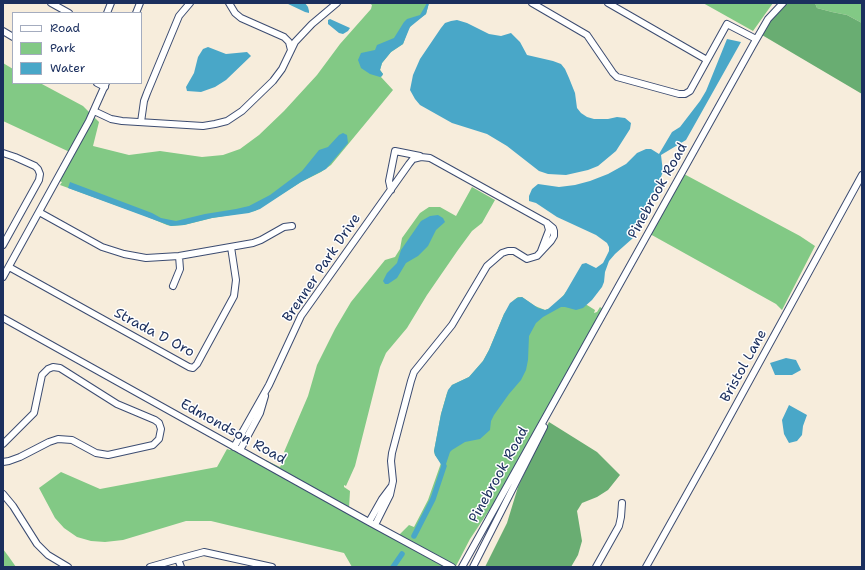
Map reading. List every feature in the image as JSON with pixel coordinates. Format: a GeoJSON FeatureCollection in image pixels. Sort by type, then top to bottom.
{"type":"FeatureCollection","features":[{"type":"Feature","properties":{"kind":"street"},"geometry":{"type":"LineString","coordinates":[[51,3],[67,12]]}},
{"type":"Feature","properties":{"kind":"street"},"geometry":{"type":"LineString","coordinates":[[141,122],[144,101],[162,56],[179,16],[190,3]]}},
{"type":"Feature","properties":{"kind":"street"},"geometry":{"type":"LineString","coordinates":[[229,3],[232,15],[284,37],[289,42],[291,50]]}},
{"type":"Feature","properties":{"kind":"street"},"geometry":{"type":"LineString","coordinates":[[94,111],[117,121],[202,126],[227,121],[242,111],[273,81],[282,69],[295,42],[306,29],[336,3]]}},
{"type":"Feature","properties":{"kind":"street"},"geometry":{"type":"LineString","coordinates":[[532,3],[587,35],[613,73],[620,78],[679,94],[685,94],[690,91],[727,24],[756,39]]}},
{"type":"Feature","properties":{"kind":"street"},"geometry":{"type":"LineString","coordinates":[[608,3],[707,60]]}},
{"type":"Feature","properties":{"kind":"street","name":"Pinebrook Road"},"geometry":{"type":"LineString","coordinates":[[462,567],[756,39],[768,19],[782,3]]}},
{"type":"Feature","properties":{"kind":"street"},"geometry":{"type":"LineString","coordinates":[[3,31],[12,36]]}},
{"type":"Feature","properties":{"kind":"street"},"geometry":{"type":"LineString","coordinates":[[3,277],[94,111],[105,85]]}},
{"type":"Feature","properties":{"kind":"street"},"geometry":{"type":"LineString","coordinates":[[372,524],[382,499],[392,485],[392,453],[411,381],[417,368],[452,325],[482,272],[490,262],[502,253],[509,250],[527,258],[536,257],[551,241],[554,234],[553,228],[547,223],[424,157],[395,151],[389,181],[391,190]]}},
{"type":"Feature","properties":{"kind":"street"},"geometry":{"type":"LineString","coordinates":[[3,153],[35,166],[40,174],[39,180],[3,245]]}},
{"type":"Feature","properties":{"kind":"street","name":"Brenner Park Drive"},"geometry":{"type":"LineString","coordinates":[[234,447],[269,384],[301,316],[411,161],[416,158],[424,157]]}},
{"type":"Feature","properties":{"kind":"street","name":"Bristol Lane"},"geometry":{"type":"LineString","coordinates":[[646,567],[862,175]]}},
{"type":"Feature","properties":{"kind":"street"},"geometry":{"type":"LineString","coordinates":[[39,212],[92,242],[110,250],[146,258],[179,256],[258,242],[284,227],[292,226]]}},
{"type":"Feature","properties":{"kind":"street","name":"Strada D Oro"},"geometry":{"type":"LineString","coordinates":[[9,267],[193,369],[234,296],[236,280],[231,247]]}},
{"type":"Feature","properties":{"kind":"street"},"geometry":{"type":"LineString","coordinates":[[173,286],[180,268],[179,256]]}},
{"type":"Feature","properties":{"kind":"street","name":"Edmondson Road"},"geometry":{"type":"LineString","coordinates":[[3,318],[452,567]]}},
{"type":"Feature","properties":{"kind":"street"},"geometry":{"type":"LineString","coordinates":[[3,444],[34,413],[42,375],[48,369],[53,367],[60,368],[117,404],[156,420],[161,429],[159,439],[153,445],[108,455],[96,454],[72,440],[58,439],[20,457],[3,462]]}},
{"type":"Feature","properties":{"kind":"street","name":"Brenner Park Drive"},"geometry":{"type":"LineString","coordinates":[[240,450],[260,413],[269,384]]}},
{"type":"Feature","properties":{"kind":"street","name":"Pinebrook Road"},"geometry":{"type":"LineString","coordinates":[[473,567],[536,445],[558,395]]}},
{"type":"Feature","properties":{"kind":"street"},"geometry":{"type":"LineString","coordinates":[[3,494],[13,506],[37,544],[55,560],[68,567]]}},
{"type":"Feature","properties":{"kind":"street"},"geometry":{"type":"LineString","coordinates":[[596,567],[619,526],[622,503]]}},
{"type":"Feature","properties":{"kind":"street"},"geometry":{"type":"LineString","coordinates":[[150,567],[207,552],[272,567]]}},
{"type":"Feature","properties":{"kind":"street"},"geometry":{"type":"LineString","coordinates":[[178,559],[181,567]]}},
{"type":"Feature","properties":{"kind":"green space"},"geometry":{"type":"Polygon","coordinates":[[[369,3],[429,3],[426,14],[412,24],[403,44],[391,52],[382,63],[380,70],[383,74],[381,77],[393,90],[331,165],[255,211],[212,218],[184,225],[167,225],[60,185],[62,182],[59,181],[74,154],[3,121],[3,63],[12,68],[12,84],[42,84],[83,106],[99,122],[93,146],[129,155],[160,151],[202,157],[223,155],[240,149],[259,135],[284,111],[317,75],[340,44],[371,9],[372,5],[369,3]]]}},
{"type":"Feature","properties":{"kind":"green space"},"geometry":{"type":"Polygon","coordinates":[[[703,3],[773,3],[753,31],[703,3]]]}},
{"type":"Feature","properties":{"kind":"green space"},"geometry":{"type":"Polygon","coordinates":[[[786,3],[815,3],[817,8],[847,15],[862,23],[862,94],[762,35],[770,21],[786,3]]]}},
{"type":"Feature","properties":{"kind":"green space"},"geometry":{"type":"Polygon","coordinates":[[[815,3],[862,3],[862,23],[847,15],[817,8],[815,3]]]}},
{"type":"Feature","properties":{"kind":"green space"},"geometry":{"type":"Polygon","coordinates":[[[684,174],[800,236],[815,246],[782,310],[776,304],[650,234],[684,174]]]}},
{"type":"Feature","properties":{"kind":"green space"},"geometry":{"type":"Polygon","coordinates":[[[472,187],[495,200],[482,223],[472,231],[427,295],[407,328],[386,353],[380,367],[355,466],[346,486],[344,485],[344,487],[350,491],[349,508],[251,453],[280,467],[287,454],[284,452],[308,396],[317,365],[335,329],[351,302],[385,260],[395,257],[400,249],[402,238],[420,213],[429,207],[440,207],[456,216],[472,187]]]}},
{"type":"Feature","properties":{"kind":"green space"},"geometry":{"type":"Polygon","coordinates":[[[566,292],[595,310],[594,313],[597,312],[600,307],[603,309],[494,503],[470,539],[456,566],[399,535],[409,525],[414,527],[428,500],[441,463],[434,451],[441,414],[447,393],[452,385],[469,377],[483,361],[504,314],[514,300],[518,297],[522,297],[535,306],[545,310],[551,308],[566,292]]]}},
{"type":"Feature","properties":{"kind":"green space"},"geometry":{"type":"Polygon","coordinates":[[[549,422],[597,452],[620,475],[608,490],[597,497],[582,503],[577,511],[582,541],[578,555],[571,567],[485,567],[507,523],[518,487],[549,422]]]}},
{"type":"Feature","properties":{"kind":"green space"},"geometry":{"type":"Polygon","coordinates":[[[227,449],[231,449],[446,567],[352,567],[344,553],[211,521],[186,521],[123,540],[105,542],[91,541],[77,537],[64,528],[55,518],[39,488],[61,472],[100,489],[217,467],[227,449]]]}},
{"type":"Feature","properties":{"kind":"green space"},"geometry":{"type":"Polygon","coordinates":[[[3,549],[9,557],[16,567],[3,567],[3,549]]]}},
{"type":"Feature","properties":{"kind":"water"},"geometry":{"type":"Polygon","coordinates":[[[286,3],[305,3],[308,7],[309,13],[305,12],[286,3]]]}},
{"type":"Feature","properties":{"kind":"water"},"geometry":{"type":"Polygon","coordinates":[[[427,3],[429,3],[426,14],[410,27],[403,44],[391,52],[382,63],[380,70],[383,74],[382,76],[380,77],[370,74],[361,68],[358,60],[361,53],[375,50],[377,45],[394,38],[404,22],[407,19],[420,15],[427,3]]]}},
{"type":"Feature","properties":{"kind":"water"},"geometry":{"type":"Polygon","coordinates":[[[330,19],[350,28],[343,34],[339,33],[328,24],[328,20],[330,19]]]}},
{"type":"Feature","properties":{"kind":"water"},"geometry":{"type":"Polygon","coordinates":[[[457,20],[467,23],[489,34],[501,36],[511,33],[520,42],[527,55],[561,64],[569,78],[575,93],[577,108],[581,113],[594,119],[608,119],[617,117],[625,118],[631,123],[630,129],[616,151],[598,166],[588,170],[566,175],[548,174],[539,171],[507,146],[487,134],[452,123],[420,105],[410,90],[413,75],[420,59],[445,23],[457,20]]]}},
{"type":"Feature","properties":{"kind":"water"},"geometry":{"type":"Polygon","coordinates":[[[727,39],[741,42],[686,140],[661,155],[663,172],[654,193],[643,209],[642,218],[633,238],[609,261],[602,287],[592,300],[583,308],[576,310],[561,307],[543,317],[536,323],[529,336],[526,370],[521,380],[494,415],[491,421],[490,430],[480,439],[465,442],[452,450],[445,467],[442,466],[434,451],[441,414],[448,390],[452,385],[469,377],[483,361],[510,303],[517,298],[522,297],[538,308],[545,310],[548,309],[564,295],[582,264],[586,263],[596,268],[603,263],[609,251],[607,243],[596,235],[557,217],[536,203],[529,201],[529,196],[532,189],[538,184],[559,187],[590,181],[608,174],[626,164],[637,153],[646,149],[651,149],[659,154],[672,132],[680,127],[706,91],[727,39]]]}},
{"type":"Feature","properties":{"kind":"water"},"geometry":{"type":"Polygon","coordinates":[[[208,47],[226,54],[247,52],[251,56],[226,80],[215,87],[201,92],[187,91],[186,87],[194,73],[198,57],[203,49],[208,47]]]}},
{"type":"Feature","properties":{"kind":"water"},"geometry":{"type":"Polygon","coordinates":[[[343,133],[347,135],[348,143],[326,169],[301,182],[260,209],[249,213],[171,226],[68,188],[70,182],[152,213],[161,218],[176,221],[236,209],[249,206],[270,195],[302,171],[319,150],[328,147],[339,135],[343,133]]]}},
{"type":"Feature","properties":{"kind":"water"},"geometry":{"type":"Polygon","coordinates":[[[438,215],[443,218],[445,222],[436,230],[428,246],[418,256],[406,263],[397,278],[388,284],[385,284],[383,281],[387,273],[397,263],[401,250],[421,221],[430,216],[438,215]]]}},
{"type":"Feature","properties":{"kind":"water"},"geometry":{"type":"Polygon","coordinates":[[[786,358],[796,360],[801,370],[792,375],[775,375],[770,363],[786,358]]]}},
{"type":"Feature","properties":{"kind":"water"},"geometry":{"type":"Polygon","coordinates":[[[789,405],[807,415],[803,426],[802,435],[797,441],[789,443],[784,434],[782,420],[789,405]]]}},
{"type":"Feature","properties":{"kind":"waterway"},"geometry":{"type":"LineString","coordinates":[[414,536],[433,499],[444,466]]}},
{"type":"Feature","properties":{"kind":"waterway"},"geometry":{"type":"LineString","coordinates":[[393,567],[402,554]]}}]}
